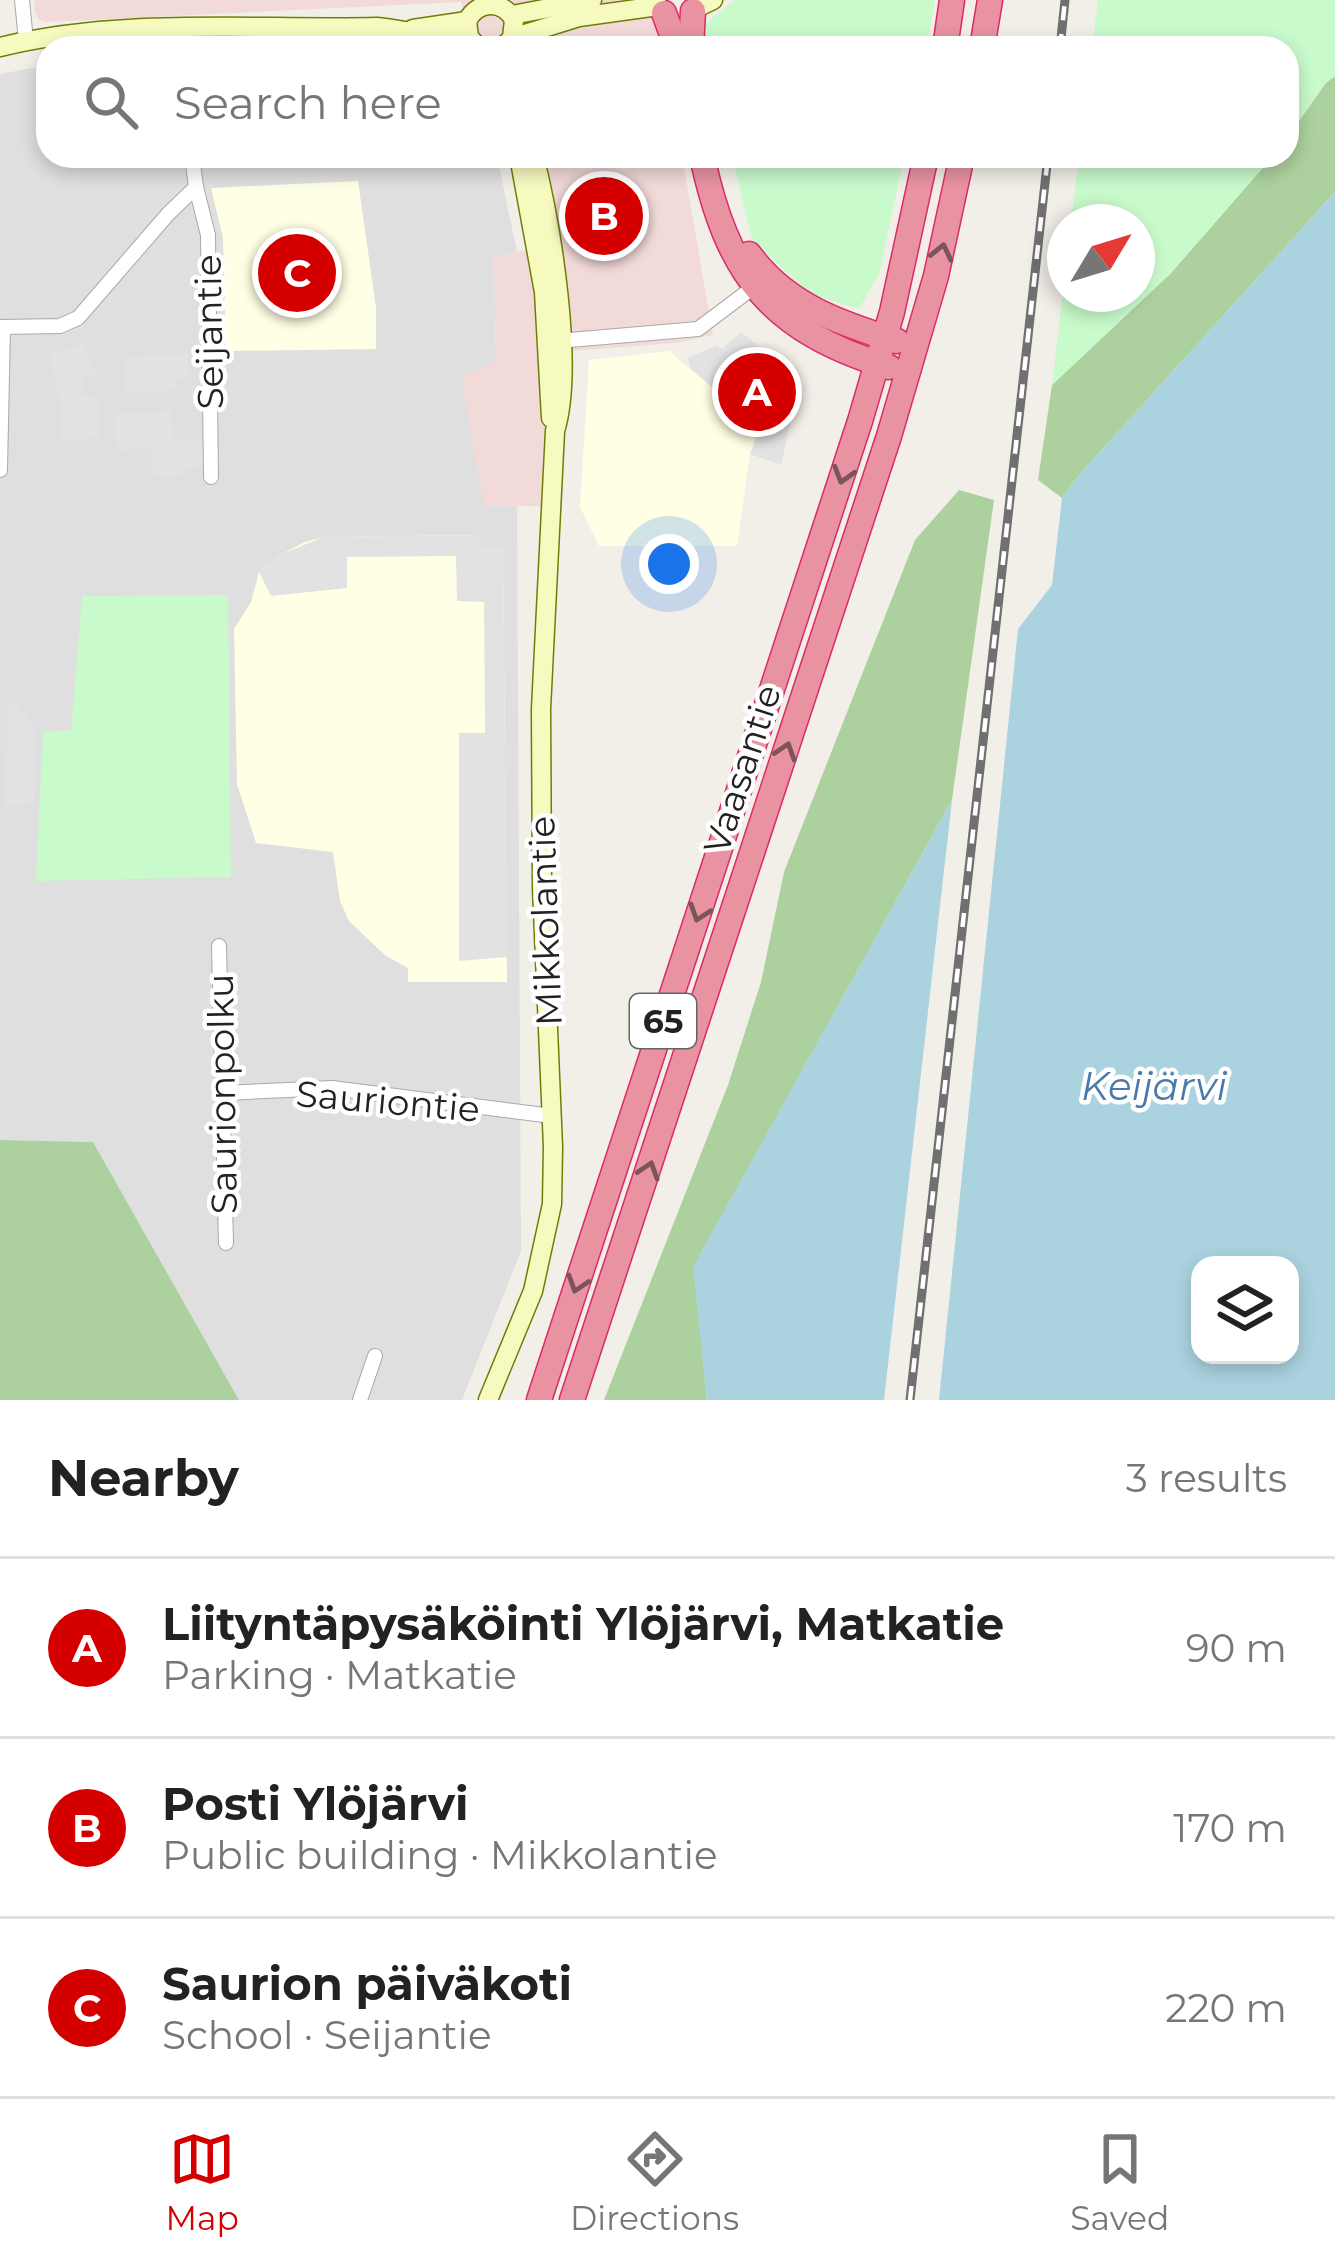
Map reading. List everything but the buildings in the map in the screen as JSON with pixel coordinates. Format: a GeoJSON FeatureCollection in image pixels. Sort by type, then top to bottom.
{"type":"FeatureCollection","features":[{"type":"Feature","properties":{"kind":"highway"},"geometry":{"type":"LineString","coordinates":[[947,36],[952,0]]}},
{"type":"Feature","properties":{"kind":"highway"},"geometry":{"type":"LineString","coordinates":[[984,36],[990,0]]}},
{"type":"Feature","properties":{"kind":"highway"},"geometry":{"type":"LineString","coordinates":[[694,36],[701,5]]}},
{"type":"Feature","properties":{"kind":"highway"},"geometry":{"type":"LineString","coordinates":[[659,6],[672,36]]}},
{"type":"Feature","properties":{"kind":"highway"},"geometry":{"type":"LineString","coordinates":[[705,168],[722,232],[760,282],[808,331],[877,364],[908,373]]}},
{"type":"Feature","properties":{"kind":"highway"},"geometry":{"type":"LineString","coordinates":[[719,168],[738,236],[760,282],[819,314],[916,347]]}},
{"type":"Feature","properties":{"kind":"highway","name":"Vaasantie"},"geometry":{"type":"LineString","coordinates":[[539,1400],[877,364],[923,168]]}},
{"type":"Feature","properties":{"kind":"highway","name":"Vaasantie"},"geometry":{"type":"LineString","coordinates":[[572,1400],[908,373],[959,168]]}},
{"type":"Feature","properties":{"kind":"main road"},"geometry":{"type":"LineString","coordinates":[[255,36],[472,24],[484,4],[592,0]]}},
{"type":"Feature","properties":{"kind":"main road"},"geometry":{"type":"LineString","coordinates":[[529,36],[579,17],[659,6],[679,16],[701,5]]}},
{"type":"Feature","properties":{"kind":"main road"},"geometry":{"type":"LineString","coordinates":[[503,6],[515,26],[510,36]]}},
{"type":"Feature","properties":{"kind":"main road"},"geometry":{"type":"LineString","coordinates":[[66,36],[134,36]]}},
{"type":"Feature","properties":{"kind":"main road"},"geometry":{"type":"LineString","coordinates":[[0,47],[36,40]]}},
{"type":"Feature","properties":{"kind":"main road","name":"Mikkolantie"},"geometry":{"type":"LineString","coordinates":[[521,168],[553,341]]}},
{"type":"Feature","properties":{"kind":"main road","name":"Mikkolantie"},"geometry":{"type":"LineString","coordinates":[[488,1400],[544,1255],[552,1204],[542,888],[542,688],[555,431],[550,415],[552,250],[536,168]]}},
{"type":"Feature","properties":{"kind":"street"},"geometry":{"type":"LineString","coordinates":[[22,0],[26,41]]}},
{"type":"Feature","properties":{"kind":"street","name":"Seijantie"},"geometry":{"type":"LineString","coordinates":[[194,168],[208,235],[211,477]]}},
{"type":"Feature","properties":{"kind":"street"},"geometry":{"type":"LineString","coordinates":[[0,470],[2,327],[60,326],[78,318],[196,188]]}},
{"type":"Feature","properties":{"kind":"street"},"geometry":{"type":"LineString","coordinates":[[553,341],[698,329],[760,282]]}},
{"type":"Feature","properties":{"kind":"street","name":"Saurionpolku"},"geometry":{"type":"LineString","coordinates":[[219,946],[226,1243]]}},
{"type":"Feature","properties":{"kind":"street","name":"Sauriontie"},"geometry":{"type":"LineString","coordinates":[[224,1093],[332,1088],[552,1116]]}},
{"type":"Feature","properties":{"kind":"street"},"geometry":{"type":"LineString","coordinates":[[360,1400],[375,1356]]}},
{"type":"Feature","properties":{"kind":"shaded area"},"geometry":{"type":"Polygon","coordinates":[[[34,0],[653,0],[660,36],[472,36],[461,2],[46,22],[35,13],[34,0]]]}},
{"type":"Feature","properties":{"kind":"shaded area"},"geometry":{"type":"Polygon","coordinates":[[[36,67],[36,168],[500,168],[517,252],[494,257],[496,362],[484,505],[517,506],[521,1251],[462,1400],[239,1400],[93,1142],[0,1140],[0,74],[36,67]]]}},
{"type":"Feature","properties":{"kind":"shaded area"},"geometry":{"type":"Polygon","coordinates":[[[514,168],[684,168],[713,335],[676,343],[569,351],[562,507],[484,505],[461,377],[496,361],[494,256],[533,249],[514,168]]]}},
{"type":"Feature","properties":{"kind":"shaded area"},"geometry":{"type":"Polygon","coordinates":[[[358,181],[376,308],[376,349],[226,351],[223,238],[211,188],[358,181]]]}},
{"type":"Feature","properties":{"kind":"shaded area"},"geometry":{"type":"Polygon","coordinates":[[[741,332],[800,379],[781,465],[750,454],[760,428],[690,368],[688,358],[717,345],[722,349],[741,332]]]}},
{"type":"Feature","properties":{"kind":"shaded area"},"geometry":{"type":"Polygon","coordinates":[[[83,344],[96,373],[82,379],[83,396],[99,397],[100,438],[62,439],[61,403],[49,354],[83,344]]]}},
{"type":"Feature","properties":{"kind":"shaded area"},"geometry":{"type":"Polygon","coordinates":[[[669,351],[760,428],[750,454],[737,546],[599,546],[580,507],[589,360],[669,351]]]}},
{"type":"Feature","properties":{"kind":"shaded area"},"geometry":{"type":"Polygon","coordinates":[[[188,354],[189,378],[177,379],[177,390],[126,393],[124,356],[188,354]]]}},
{"type":"Feature","properties":{"kind":"shaded area"},"geometry":{"type":"Polygon","coordinates":[[[172,411],[173,441],[203,440],[204,467],[187,468],[187,476],[154,478],[152,449],[116,450],[114,414],[172,411]]]}},
{"type":"Feature","properties":{"kind":"shaded area"},"geometry":{"type":"Polygon","coordinates":[[[479,535],[480,546],[503,546],[507,982],[408,982],[408,968],[386,956],[349,921],[340,901],[333,852],[256,843],[237,784],[234,629],[251,602],[259,572],[305,542],[323,537],[479,535]]]}},
{"type":"Feature","properties":{"kind":"shaded area"},"geometry":{"type":"Polygon","coordinates":[[[479,535],[480,546],[503,546],[507,957],[459,961],[459,733],[485,733],[484,602],[457,601],[456,556],[347,557],[347,588],[271,596],[259,572],[280,555],[323,537],[479,535]]]}},
{"type":"Feature","properties":{"kind":"shaded area"},"geometry":{"type":"Polygon","coordinates":[[[9,698],[36,726],[34,804],[4,805],[9,698]]]}},
{"type":"Feature","properties":{"kind":"green space"},"geometry":{"type":"Polygon","coordinates":[[[735,0],[935,0],[929,36],[703,36],[701,27],[735,0]]]}},
{"type":"Feature","properties":{"kind":"green space"},"geometry":{"type":"Polygon","coordinates":[[[1098,0],[1335,0],[1335,76],[1299,121],[1299,36],[1094,36],[1098,0]]]}},
{"type":"Feature","properties":{"kind":"green space"},"geometry":{"type":"Polygon","coordinates":[[[1335,76],[1335,192],[1062,498],[1038,480],[1052,385],[1130,312],[1155,312],[1155,288],[1263,168],[1299,168],[1299,121],[1335,76]]]}},
{"type":"Feature","properties":{"kind":"green space"},"geometry":{"type":"Polygon","coordinates":[[[735,168],[902,168],[880,272],[859,309],[810,294],[752,240],[735,168]]]}},
{"type":"Feature","properties":{"kind":"green space"},"geometry":{"type":"Polygon","coordinates":[[[1078,168],[1263,168],[1155,288],[1155,204],[1073,204],[1078,168]]]}},
{"type":"Feature","properties":{"kind":"green space"},"geometry":{"type":"Polygon","coordinates":[[[1060,312],[1130,312],[1052,385],[1060,312]]]}},
{"type":"Feature","properties":{"kind":"green space"},"geometry":{"type":"Polygon","coordinates":[[[959,490],[994,500],[952,800],[694,1266],[707,1400],[604,1400],[728,1085],[761,982],[784,872],[915,540],[959,490]]]}},
{"type":"Feature","properties":{"kind":"green space"},"geometry":{"type":"Polygon","coordinates":[[[228,595],[231,877],[36,881],[43,732],[71,730],[82,596],[228,595]]]}},
{"type":"Feature","properties":{"kind":"green space"},"geometry":{"type":"Polygon","coordinates":[[[0,1140],[93,1142],[239,1400],[0,1400],[0,1140]]]}},
{"type":"Feature","properties":{"kind":"water","name":"Keijärvi"},"geometry":{"type":"Polygon","coordinates":[[[1335,192],[1335,1400],[939,1400],[1018,629],[1052,585],[1062,498],[1335,192]]]}},
{"type":"Feature","properties":{"kind":"water"},"geometry":{"type":"Polygon","coordinates":[[[952,800],[884,1400],[707,1400],[693,1267],[952,800]]]}},
{"type":"Feature","properties":{"kind":"railway"},"geometry":{"type":"LineString","coordinates":[[1061,36],[1065,0]]}},
{"type":"Feature","properties":{"kind":"railway"},"geometry":{"type":"LineString","coordinates":[[910,1400],[1047,168]]}},
{"type":"Feature","properties":{"kind":"place","name":"Posti Ylöjärvi"},"geometry":{"type":"Point","coordinates":[604,216]}},
{"type":"Feature","properties":{"kind":"place","name":"Saurion päiväkoti"},"geometry":{"type":"Point","coordinates":[297,273]}},
{"type":"Feature","properties":{"kind":"place","name":"Liityntäpysäköinti Ylöjärvi, Matkatie"},"geometry":{"type":"Point","coordinates":[757,392]}}]}
